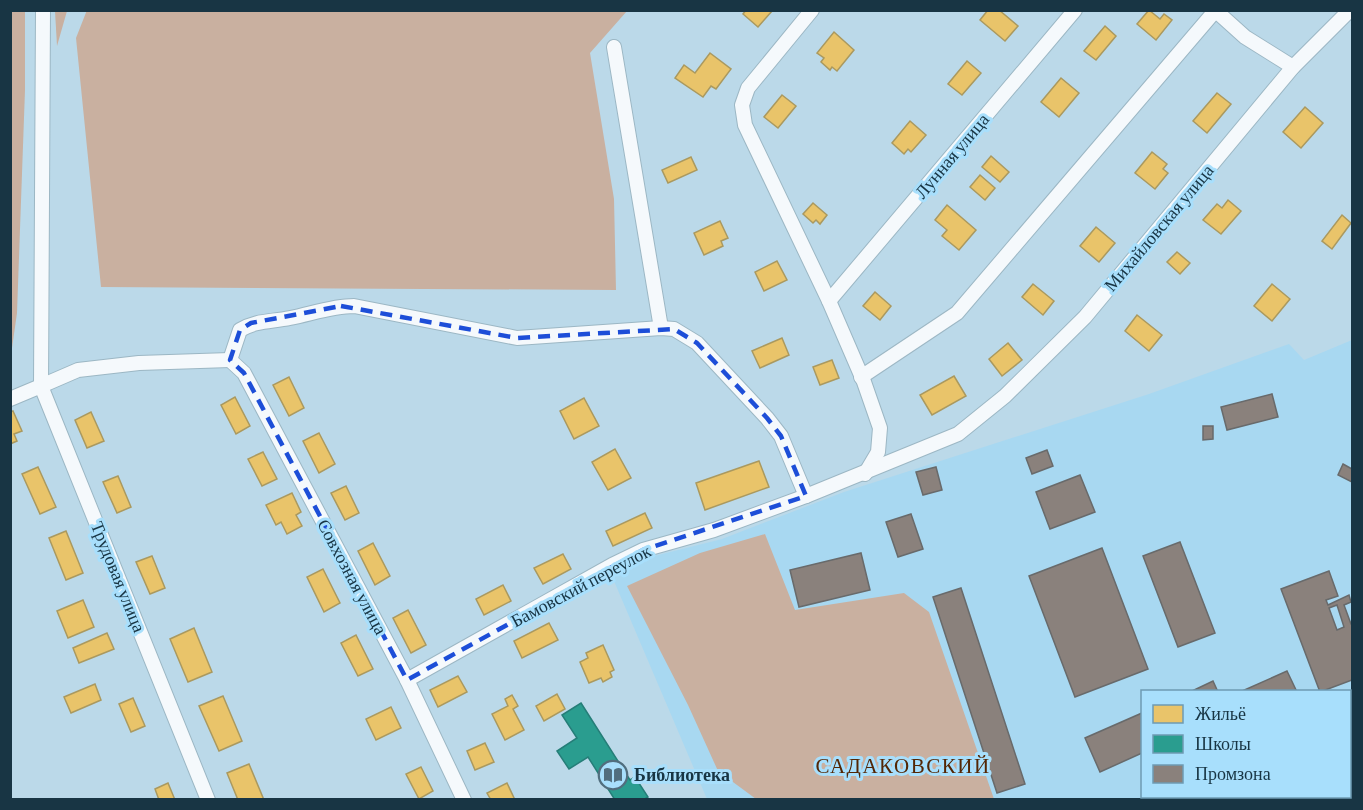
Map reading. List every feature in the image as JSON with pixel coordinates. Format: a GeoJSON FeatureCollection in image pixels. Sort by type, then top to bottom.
{"type":"FeatureCollection","features":[{"type":"Feature","properties":{"kind":"street"},"geometry":{"type":"LineString","coordinates":[[40,386],[43,10]]}},
{"type":"Feature","properties":{"kind":"street"},"geometry":{"type":"LineString","coordinates":[[812,10],[748,88],[742,105],[745,125],[829,301],[880,428],[878,452],[865,474]]}},
{"type":"Feature","properties":{"kind":"street","name":"Лунная улица"},"geometry":{"type":"LineString","coordinates":[[829,301],[1075,10]]}},
{"type":"Feature","properties":{"kind":"street","name":"Михайловская улица"},"geometry":{"type":"LineString","coordinates":[[958,434],[1005,396],[1085,317],[1293,67],[1350,10]]}},
{"type":"Feature","properties":{"kind":"street"},"geometry":{"type":"LineString","coordinates":[[861,377],[957,313],[1215,11],[1245,37],[1293,67]]}},
{"type":"Feature","properties":{"kind":"street"},"geometry":{"type":"LineString","coordinates":[[614,47],[661,328]]}},
{"type":"Feature","properties":{"kind":"street"},"geometry":{"type":"LineString","coordinates":[[10,399],[78,370],[139,363],[230,360],[240,330],[251,323],[286,319],[341,306],[354,306],[517,338],[674,329],[697,343],[767,418],[781,436],[806,496]]}},
{"type":"Feature","properties":{"kind":"street","name":"Совхозная улица"},"geometry":{"type":"LineString","coordinates":[[230,360],[244,373],[406,680],[464,800]]}},
{"type":"Feature","properties":{"kind":"street","name":"Трудовая улица"},"geometry":{"type":"LineString","coordinates":[[40,386],[208,800]]}},
{"type":"Feature","properties":{"kind":"street","name":"Бамовский переулок"},"geometry":{"type":"LineString","coordinates":[[406,680],[643,550],[714,530],[865,474],[958,434]]}},
{"type":"Feature","properties":{"kind":"highlighted area"},"geometry":{"type":"Polygon","coordinates":[[[341,306],[517,338],[674,329],[697,343],[767,418],[781,436],[806,496],[643,550],[407,680],[244,373],[230,360],[240,330],[251,323],[341,306]]]}},
{"type":"Feature","properties":{"kind":"shaded area"},"geometry":{"type":"Polygon","coordinates":[[[87,10],[627,11],[590,53],[614,199],[616,290],[101,287],[76,38],[87,10]]]}},
{"type":"Feature","properties":{"kind":"shaded area"},"geometry":{"type":"Polygon","coordinates":[[[10,11],[25,11],[25,90],[17,313],[11,355],[10,11]]]}},
{"type":"Feature","properties":{"kind":"shaded area"},"geometry":{"type":"Polygon","coordinates":[[[55,11],[67,11],[57,46],[55,11]]]}},
{"type":"Feature","properties":{"kind":"shaded area"},"geometry":{"type":"Polygon","coordinates":[[[1352,340],[1352,799],[707,799],[611,574],[646,558],[722,539],[844,492],[1149,394],[1289,344],[1304,360],[1352,340]]]}},
{"type":"Feature","properties":{"kind":"shaded area"},"geometry":{"type":"Polygon","coordinates":[[[765,534],[795,610],[904,593],[929,612],[994,799],[756,799],[718,771],[688,705],[627,586],[700,553],[765,534]]]}},
{"type":"Feature","properties":{"kind":"building: Жильё"},"geometry":{"type":"Polygon","coordinates":[[[746,10],[772,11],[758,27],[743,14],[746,10]]]}},
{"type":"Feature","properties":{"kind":"building: Жильё"},"geometry":{"type":"Polygon","coordinates":[[[988,10],[999,10],[1018,26],[1005,41],[980,20],[988,10]]]}},
{"type":"Feature","properties":{"kind":"building: Жильё"},"geometry":{"type":"Polygon","coordinates":[[[1149,10],[1160,19],[1164,14],[1172,20],[1156,40],[1137,24],[1149,10]]]}},
{"type":"Feature","properties":{"kind":"building: Жильё"},"geometry":{"type":"Polygon","coordinates":[[[1105,26],[1116,36],[1096,60],[1084,51],[1105,26]]]}},
{"type":"Feature","properties":{"kind":"building: Жильё"},"geometry":{"type":"Polygon","coordinates":[[[834,32],[854,50],[837,71],[832,67],[830,70],[821,62],[824,58],[817,53],[834,32]]]}},
{"type":"Feature","properties":{"kind":"building: Жильё"},"geometry":{"type":"Polygon","coordinates":[[[710,53],[731,69],[716,89],[711,86],[703,97],[675,78],[684,65],[695,73],[710,53]]]}},
{"type":"Feature","properties":{"kind":"building: Жильё"},"geometry":{"type":"Polygon","coordinates":[[[967,61],[981,73],[962,95],[948,84],[967,61]]]}},
{"type":"Feature","properties":{"kind":"building: Жильё"},"geometry":{"type":"Polygon","coordinates":[[[1061,78],[1079,93],[1059,117],[1041,102],[1061,78]]]}},
{"type":"Feature","properties":{"kind":"building: Жильё"},"geometry":{"type":"Polygon","coordinates":[[[1217,93],[1231,104],[1207,133],[1193,121],[1217,93]]]}},
{"type":"Feature","properties":{"kind":"building: Жильё"},"geometry":{"type":"Polygon","coordinates":[[[782,95],[796,106],[778,128],[764,117],[782,95]]]}},
{"type":"Feature","properties":{"kind":"building: Жильё"},"geometry":{"type":"Polygon","coordinates":[[[1305,107],[1323,123],[1301,148],[1283,132],[1305,107]]]}},
{"type":"Feature","properties":{"kind":"building: Жильё"},"geometry":{"type":"Polygon","coordinates":[[[910,121],[926,135],[911,152],[908,149],[904,154],[892,143],[910,121]]]}},
{"type":"Feature","properties":{"kind":"building: Жильё"},"geometry":{"type":"Polygon","coordinates":[[[1152,152],[1167,164],[1163,169],[1168,173],[1155,189],[1135,173],[1152,152]]]}},
{"type":"Feature","properties":{"kind":"building: Жильё"},"geometry":{"type":"Polygon","coordinates":[[[991,156],[1009,172],[1000,182],[982,167],[991,156]]]}},
{"type":"Feature","properties":{"kind":"building: Жильё"},"geometry":{"type":"Polygon","coordinates":[[[691,157],[697,170],[668,183],[662,170],[691,157]]]}},
{"type":"Feature","properties":{"kind":"building: Жильё"},"geometry":{"type":"Polygon","coordinates":[[[980,175],[995,188],[985,200],[970,187],[980,175]]]}},
{"type":"Feature","properties":{"kind":"building: Жильё"},"geometry":{"type":"Polygon","coordinates":[[[1228,200],[1241,211],[1221,234],[1203,220],[1217,204],[1222,208],[1228,200]]]}},
{"type":"Feature","properties":{"kind":"building: Жильё"},"geometry":{"type":"Polygon","coordinates":[[[813,203],[827,215],[820,224],[816,220],[813,223],[803,214],[813,203]]]}},
{"type":"Feature","properties":{"kind":"building: Жильё"},"geometry":{"type":"Polygon","coordinates":[[[947,205],[976,230],[959,250],[942,236],[947,230],[935,220],[947,205]]]}},
{"type":"Feature","properties":{"kind":"building: Жильё"},"geometry":{"type":"Polygon","coordinates":[[[1342,215],[1351,223],[1332,249],[1322,241],[1342,215]]]}},
{"type":"Feature","properties":{"kind":"building: Жильё"},"geometry":{"type":"Polygon","coordinates":[[[720,221],[728,238],[721,241],[723,246],[704,255],[694,233],[720,221]]]}},
{"type":"Feature","properties":{"kind":"building: Жильё"},"geometry":{"type":"Polygon","coordinates":[[[1096,227],[1115,243],[1099,262],[1080,246],[1096,227]]]}},
{"type":"Feature","properties":{"kind":"building: Жильё"},"geometry":{"type":"Polygon","coordinates":[[[1177,252],[1190,263],[1180,274],[1167,262],[1177,252]]]}},
{"type":"Feature","properties":{"kind":"building: Жильё"},"geometry":{"type":"Polygon","coordinates":[[[777,261],[787,280],[764,291],[755,272],[777,261]]]}},
{"type":"Feature","properties":{"kind":"building: Жильё"},"geometry":{"type":"Polygon","coordinates":[[[1033,284],[1054,301],[1043,315],[1022,297],[1033,284]]]}},
{"type":"Feature","properties":{"kind":"building: Жильё"},"geometry":{"type":"Polygon","coordinates":[[[1272,284],[1290,299],[1272,321],[1254,306],[1272,284]]]}},
{"type":"Feature","properties":{"kind":"building: Жильё"},"geometry":{"type":"Polygon","coordinates":[[[875,292],[891,306],[880,320],[863,306],[875,292]]]}},
{"type":"Feature","properties":{"kind":"building: Жильё"},"geometry":{"type":"Polygon","coordinates":[[[1137,315],[1162,335],[1149,351],[1125,331],[1137,315]]]}},
{"type":"Feature","properties":{"kind":"building: Жильё"},"geometry":{"type":"Polygon","coordinates":[[[782,338],[789,355],[760,368],[752,351],[782,338]]]}},
{"type":"Feature","properties":{"kind":"building: Жильё"},"geometry":{"type":"Polygon","coordinates":[[[1008,343],[1022,360],[1002,376],[989,359],[1008,343]]]}},
{"type":"Feature","properties":{"kind":"building: Жильё"},"geometry":{"type":"Polygon","coordinates":[[[832,360],[839,378],[820,385],[813,367],[832,360]]]}},
{"type":"Feature","properties":{"kind":"building: Жильё"},"geometry":{"type":"Polygon","coordinates":[[[954,376],[966,396],[932,415],[920,395],[954,376]]]}},
{"type":"Feature","properties":{"kind":"building: Жильё"},"geometry":{"type":"Polygon","coordinates":[[[289,377],[304,408],[289,416],[273,385],[289,377]]]}},
{"type":"Feature","properties":{"kind":"building: Жильё"},"geometry":{"type":"Polygon","coordinates":[[[235,397],[250,426],[236,434],[221,405],[235,397]]]}},
{"type":"Feature","properties":{"kind":"building: Жильё"},"geometry":{"type":"Polygon","coordinates":[[[584,398],[599,426],[574,439],[560,411],[584,398]]]}},
{"type":"Feature","properties":{"kind":"building: Жильё"},"geometry":{"type":"Polygon","coordinates":[[[13,411],[22,431],[14,434],[17,441],[10,444],[10,412],[13,411]]]}},
{"type":"Feature","properties":{"kind":"building: Жильё"},"geometry":{"type":"Polygon","coordinates":[[[91,412],[104,441],[87,448],[75,420],[91,412]]]}},
{"type":"Feature","properties":{"kind":"building: Жильё"},"geometry":{"type":"Polygon","coordinates":[[[319,433],[335,464],[319,473],[303,441],[319,433]]]}},
{"type":"Feature","properties":{"kind":"building: Жильё"},"geometry":{"type":"Polygon","coordinates":[[[615,449],[631,478],[608,490],[592,462],[615,449]]]}},
{"type":"Feature","properties":{"kind":"building: Жильё"},"geometry":{"type":"Polygon","coordinates":[[[263,452],[277,479],[262,486],[248,459],[263,452]]]}},
{"type":"Feature","properties":{"kind":"building: Жильё"},"geometry":{"type":"Polygon","coordinates":[[[759,461],[769,487],[705,510],[696,483],[759,461]]]}},
{"type":"Feature","properties":{"kind":"building: Жильё"},"geometry":{"type":"Polygon","coordinates":[[[38,467],[56,507],[40,514],[22,474],[38,467]]]}},
{"type":"Feature","properties":{"kind":"building: Жильё"},"geometry":{"type":"Polygon","coordinates":[[[118,476],[131,507],[117,513],[103,482],[118,476]]]}},
{"type":"Feature","properties":{"kind":"building: Жильё"},"geometry":{"type":"Polygon","coordinates":[[[346,486],[359,513],[345,520],[331,493],[346,486]]]}},
{"type":"Feature","properties":{"kind":"building: Жильё"},"geometry":{"type":"Polygon","coordinates":[[[292,493],[301,512],[296,515],[302,526],[287,534],[281,522],[276,525],[266,505],[292,493]]]}},
{"type":"Feature","properties":{"kind":"building: Жильё"},"geometry":{"type":"Polygon","coordinates":[[[645,513],[652,528],[613,546],[606,531],[645,513]]]}},
{"type":"Feature","properties":{"kind":"building: Жильё"},"geometry":{"type":"Polygon","coordinates":[[[66,531],[83,573],[66,580],[49,538],[66,531]]]}},
{"type":"Feature","properties":{"kind":"building: Жильё"},"geometry":{"type":"Polygon","coordinates":[[[373,543],[390,576],[375,585],[358,551],[373,543]]]}},
{"type":"Feature","properties":{"kind":"building: Жильё"},"geometry":{"type":"Polygon","coordinates":[[[563,554],[571,569],[543,584],[534,568],[563,554]]]}},
{"type":"Feature","properties":{"kind":"building: Жильё"},"geometry":{"type":"Polygon","coordinates":[[[152,556],[165,588],[150,594],[136,562],[152,556]]]}},
{"type":"Feature","properties":{"kind":"building: Жильё"},"geometry":{"type":"Polygon","coordinates":[[[323,569],[340,603],[324,612],[307,577],[323,569]]]}},
{"type":"Feature","properties":{"kind":"building: Жильё"},"geometry":{"type":"Polygon","coordinates":[[[503,585],[511,601],[484,615],[476,599],[503,585]]]}},
{"type":"Feature","properties":{"kind":"building: Жильё"},"geometry":{"type":"Polygon","coordinates":[[[83,600],[94,627],[68,638],[57,611],[83,600]]]}},
{"type":"Feature","properties":{"kind":"building: Жильё"},"geometry":{"type":"Polygon","coordinates":[[[408,610],[426,645],[411,653],[393,618],[408,610]]]}},
{"type":"Feature","properties":{"kind":"building: Жильё"},"geometry":{"type":"Polygon","coordinates":[[[549,623],[558,640],[522,658],[514,641],[549,623]]]}},
{"type":"Feature","properties":{"kind":"building: Жильё"},"geometry":{"type":"Polygon","coordinates":[[[194,628],[212,672],[188,682],[170,639],[194,628]]]}},
{"type":"Feature","properties":{"kind":"building: Жильё"},"geometry":{"type":"Polygon","coordinates":[[[107,633],[114,649],[79,663],[73,648],[107,633]]]}},
{"type":"Feature","properties":{"kind":"building: Жильё"},"geometry":{"type":"Polygon","coordinates":[[[356,635],[373,669],[358,676],[341,643],[356,635]]]}},
{"type":"Feature","properties":{"kind":"building: Жильё"},"geometry":{"type":"Polygon","coordinates":[[[603,645],[614,670],[610,672],[612,677],[603,682],[601,678],[589,683],[580,662],[588,658],[586,653],[603,645]]]}},
{"type":"Feature","properties":{"kind":"building: Жильё"},"geometry":{"type":"Polygon","coordinates":[[[458,676],[467,692],[438,707],[430,690],[458,676]]]}},
{"type":"Feature","properties":{"kind":"building: Жильё"},"geometry":{"type":"Polygon","coordinates":[[[95,684],[101,700],[71,713],[64,697],[95,684]]]}},
{"type":"Feature","properties":{"kind":"building: Жильё"},"geometry":{"type":"Polygon","coordinates":[[[557,694],[565,709],[544,721],[536,706],[557,694]]]}},
{"type":"Feature","properties":{"kind":"building: Жильё"},"geometry":{"type":"Polygon","coordinates":[[[512,695],[518,706],[513,709],[524,730],[505,740],[492,714],[508,706],[505,699],[512,695]]]}},
{"type":"Feature","properties":{"kind":"building: Жильё"},"geometry":{"type":"Polygon","coordinates":[[[223,696],[242,741],[219,751],[199,706],[223,696]]]}},
{"type":"Feature","properties":{"kind":"building: Жильё"},"geometry":{"type":"Polygon","coordinates":[[[133,698],[145,726],[131,732],[119,704],[133,698]]]}},
{"type":"Feature","properties":{"kind":"building: Жильё"},"geometry":{"type":"Polygon","coordinates":[[[391,707],[401,728],[376,740],[366,719],[391,707]]]}},
{"type":"Feature","properties":{"kind":"building: Жильё"},"geometry":{"type":"Polygon","coordinates":[[[485,743],[494,762],[475,770],[467,751],[485,743]]]}},
{"type":"Feature","properties":{"kind":"building: Жильё"},"geometry":{"type":"Polygon","coordinates":[[[249,764],[264,800],[238,800],[227,773],[249,764]]]}},
{"type":"Feature","properties":{"kind":"building: Жильё"},"geometry":{"type":"Polygon","coordinates":[[[421,767],[433,791],[419,799],[406,774],[421,767]]]}},
{"type":"Feature","properties":{"kind":"building: Жильё"},"geometry":{"type":"Polygon","coordinates":[[[168,783],[175,800],[159,800],[155,789],[168,783]]]}},
{"type":"Feature","properties":{"kind":"building: Жильё"},"geometry":{"type":"Polygon","coordinates":[[[507,783],[515,800],[491,800],[487,793],[507,783]]]}},
{"type":"Feature","properties":{"kind":"building: Школы"},"geometry":{"type":"Polygon","coordinates":[[[581,703],[630,780],[635,777],[648,797],[643,800],[615,800],[588,757],[569,769],[557,751],[577,738],[562,715],[581,703]]]}},
{"type":"Feature","properties":{"kind":"building: Промзона"},"geometry":{"type":"Polygon","coordinates":[[[1272,394],[1278,417],[1227,430],[1221,407],[1272,394]]]}},
{"type":"Feature","properties":{"kind":"building: Промзона"},"geometry":{"type":"Polygon","coordinates":[[[1203,426],[1213,426],[1213,439],[1203,440],[1203,426]]]}},
{"type":"Feature","properties":{"kind":"building: Промзона"},"geometry":{"type":"Polygon","coordinates":[[[1047,450],[1053,466],[1032,474],[1026,458],[1047,450]]]}},
{"type":"Feature","properties":{"kind":"building: Промзона"},"geometry":{"type":"Polygon","coordinates":[[[1343,464],[1352,469],[1352,482],[1338,475],[1343,464]]]}},
{"type":"Feature","properties":{"kind":"building: Промзона"},"geometry":{"type":"Polygon","coordinates":[[[936,467],[942,490],[923,495],[916,472],[936,467]]]}},
{"type":"Feature","properties":{"kind":"building: Промзона"},"geometry":{"type":"Polygon","coordinates":[[[1080,475],[1095,512],[1050,529],[1036,492],[1080,475]]]}},
{"type":"Feature","properties":{"kind":"building: Промзона"},"geometry":{"type":"Polygon","coordinates":[[[911,514],[923,549],[898,557],[886,522],[911,514]]]}},
{"type":"Feature","properties":{"kind":"building: Промзона"},"geometry":{"type":"Polygon","coordinates":[[[1180,542],[1215,633],[1178,647],[1143,556],[1180,542]]]}},
{"type":"Feature","properties":{"kind":"building: Промзона"},"geometry":{"type":"Polygon","coordinates":[[[1102,548],[1148,669],[1075,697],[1029,576],[1102,548]]]}},
{"type":"Feature","properties":{"kind":"building: Промзона"},"geometry":{"type":"Polygon","coordinates":[[[861,553],[870,590],[799,607],[790,570],[861,553]]]}},
{"type":"Feature","properties":{"kind":"building: Промзона"},"geometry":{"type":"Polygon","coordinates":[[[1329,571],[1338,596],[1326,600],[1328,605],[1349,595],[1351,602],[1344,605],[1352,624],[1352,680],[1319,690],[1281,589],[1329,571]],[[1337,605],[1329,608],[1337,630],[1344,627],[1337,605]]]}},
{"type":"Feature","properties":{"kind":"building: Промзона"},"geometry":{"type":"Polygon","coordinates":[[[961,588],[1025,784],[997,793],[933,597],[961,588]]]}},
{"type":"Feature","properties":{"kind":"building: Промзона"},"geometry":{"type":"Polygon","coordinates":[[[1287,671],[1296,690],[1244,690],[1287,671]]]}},
{"type":"Feature","properties":{"kind":"building: Промзона"},"geometry":{"type":"Polygon","coordinates":[[[1213,681],[1217,690],[1194,690],[1213,681]]]}},
{"type":"Feature","properties":{"kind":"building: Промзона"},"geometry":{"type":"Polygon","coordinates":[[[1141,713],[1141,753],[1100,772],[1085,738],[1141,713]]]}},
{"type":"Feature","properties":{"kind":"building: Промзона"},"geometry":{"type":"Polygon","coordinates":[[[1192,798],[1247,798],[1243,800],[1189,800],[1192,798]]]}},
{"type":"Feature","properties":{"kind":"place","name":"Библиотека"},"geometry":{"type":"Point","coordinates":[613,775]}},
{"type":"Feature","properties":{"kind":"district","name":"САДАКОВСКИЙ"},"geometry":{"type":"Point","coordinates":[903,766]}}]}
